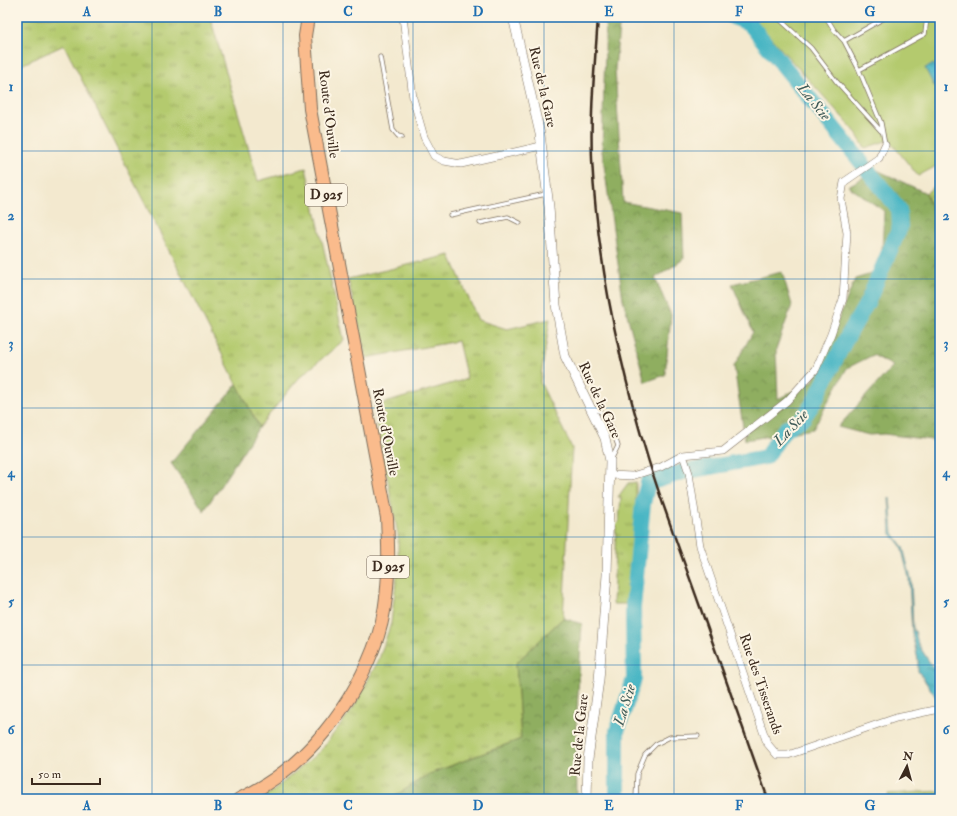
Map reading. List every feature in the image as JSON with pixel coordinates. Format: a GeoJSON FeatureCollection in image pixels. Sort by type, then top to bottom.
{"type":"FeatureCollection","features":[{"type":"Feature","properties":{"kind":"main road","name":"Route d'Ouville"},"geometry":{"type":"LineString","coordinates":[[239,799],[285,770],[311,748],[337,716],[358,682],[378,635],[388,587],[389,556],[387,518],[310,110],[305,36],[308,17]]}},
{"type":"Feature","properties":{"kind":"street"},"geometry":{"type":"LineString","coordinates":[[403,17],[413,98],[424,137],[434,156],[444,161],[462,164],[541,146]]}},
{"type":"Feature","properties":{"kind":"street","name":"Rue de la Gare"},"geometry":{"type":"LineString","coordinates":[[513,17],[541,146],[547,194],[556,305],[565,356],[605,438],[610,461],[611,475],[603,635],[599,680],[588,759],[587,799]]}},
{"type":"Feature","properties":{"kind":"street"},"geometry":{"type":"LineString","coordinates":[[611,475],[632,476],[661,467],[684,457],[723,450],[787,401],[816,369],[831,334],[843,299],[847,233],[841,199],[844,182],[879,158],[884,145]]}},
{"type":"Feature","properties":{"kind":"street","name":"Rue des Tisserands"},"geometry":{"type":"LineString","coordinates":[[684,457],[690,473],[700,546],[767,742],[777,755],[788,755],[896,718],[940,709]]}},
{"type":"Feature","properties":{"kind":"lane"},"geometry":{"type":"LineString","coordinates":[[777,17],[811,48],[840,86],[882,131]]}},
{"type":"Feature","properties":{"kind":"lane"},"geometry":{"type":"LineString","coordinates":[[826,17],[834,30],[844,41],[859,70],[881,123],[884,145]]}},
{"type":"Feature","properties":{"kind":"lane"},"geometry":{"type":"LineString","coordinates":[[844,41],[886,17]]}},
{"type":"Feature","properties":{"kind":"lane"},"geometry":{"type":"LineString","coordinates":[[859,70],[925,34],[927,17]]}},
{"type":"Feature","properties":{"kind":"lane"},"geometry":{"type":"LineString","coordinates":[[380,57],[393,130],[398,136],[402,137]]}},
{"type":"Feature","properties":{"kind":"lane"},"geometry":{"type":"LineString","coordinates":[[450,214],[547,194]]}},
{"type":"Feature","properties":{"kind":"lane"},"geometry":{"type":"LineString","coordinates":[[480,223],[508,218],[520,223]]}},
{"type":"Feature","properties":{"kind":"lane"},"geometry":{"type":"LineString","coordinates":[[636,799],[637,774],[645,755],[656,744],[670,737],[698,736]]}},
{"type":"Feature","properties":{"kind":"green space"},"geometry":{"type":"Polygon","coordinates":[[[17,17],[210,17],[258,181],[306,168],[344,340],[299,378],[259,427],[64,45],[17,67],[17,17]]]}},
{"type":"Feature","properties":{"kind":"green space"},"geometry":{"type":"Polygon","coordinates":[[[606,17],[620,17],[615,69],[623,202],[682,213],[684,259],[655,278],[671,315],[665,375],[645,382],[623,299],[602,151],[606,17]]]}},
{"type":"Feature","properties":{"kind":"green space"},"geometry":{"type":"Polygon","coordinates":[[[752,17],[940,17],[940,164],[918,176],[889,140],[865,148],[854,130],[752,17]]]}},
{"type":"Feature","properties":{"kind":"green space"},"geometry":{"type":"Polygon","coordinates":[[[877,170],[926,193],[940,232],[940,441],[884,434],[869,435],[838,427],[893,366],[873,355],[847,368],[813,429],[745,440],[734,366],[753,332],[732,284],[782,272],[792,305],[776,349],[778,399],[813,381],[855,279],[881,271],[884,211],[848,186],[877,170]]]}},
{"type":"Feature","properties":{"kind":"green space"},"geometry":{"type":"Polygon","coordinates":[[[940,182],[940,232],[926,193],[940,182]]]}},
{"type":"Feature","properties":{"kind":"green space"},"geometry":{"type":"Polygon","coordinates":[[[450,255],[478,320],[507,329],[550,319],[540,382],[572,448],[563,618],[516,664],[521,739],[432,773],[390,799],[258,799],[270,793],[320,751],[354,707],[379,659],[391,623],[398,567],[398,535],[374,406],[467,379],[458,341],[366,358],[348,279],[450,255]]]}},
{"type":"Feature","properties":{"kind":"green space"},"geometry":{"type":"Polygon","coordinates":[[[237,384],[259,427],[204,511],[171,463],[237,384]]]}},
{"type":"Feature","properties":{"kind":"green space"},"geometry":{"type":"Polygon","coordinates":[[[636,482],[636,558],[630,604],[613,604],[616,525],[619,522],[621,497],[618,497],[628,483],[636,482]]]}},
{"type":"Feature","properties":{"kind":"green space"},"geometry":{"type":"Polygon","coordinates":[[[563,618],[582,624],[576,728],[577,799],[390,799],[432,773],[521,739],[516,663],[563,618]]]}},
{"type":"Feature","properties":{"kind":"green space"},"geometry":{"type":"Polygon","coordinates":[[[940,791],[940,799],[889,799],[888,794],[940,791]]]}},
{"type":"Feature","properties":{"kind":"water"},"geometry":{"type":"Polygon","coordinates":[[[934,64],[940,77],[940,85],[937,87],[936,85],[934,86],[925,68],[934,64]]]}},
{"type":"Feature","properties":{"kind":"water"},"geometry":{"type":"Polygon","coordinates":[[[889,498],[893,533],[903,547],[911,579],[913,631],[915,631],[918,644],[937,674],[940,675],[940,700],[938,700],[918,671],[918,660],[912,633],[909,578],[901,546],[891,534],[889,498]]]}},
{"type":"Feature","properties":{"kind":"waterway","name":"La Scie"},"geometry":{"type":"LineString","coordinates":[[617,799],[617,731],[634,679],[633,607],[643,503],[648,483],[683,472],[766,457],[785,429],[803,418],[814,402],[845,341],[868,301],[900,227],[899,209],[749,23],[733,17]]}},
{"type":"Feature","properties":{"kind":"railway"},"geometry":{"type":"LineString","coordinates":[[598,17],[592,106],[592,159],[604,274],[619,350],[649,462],[768,799]]}}]}
